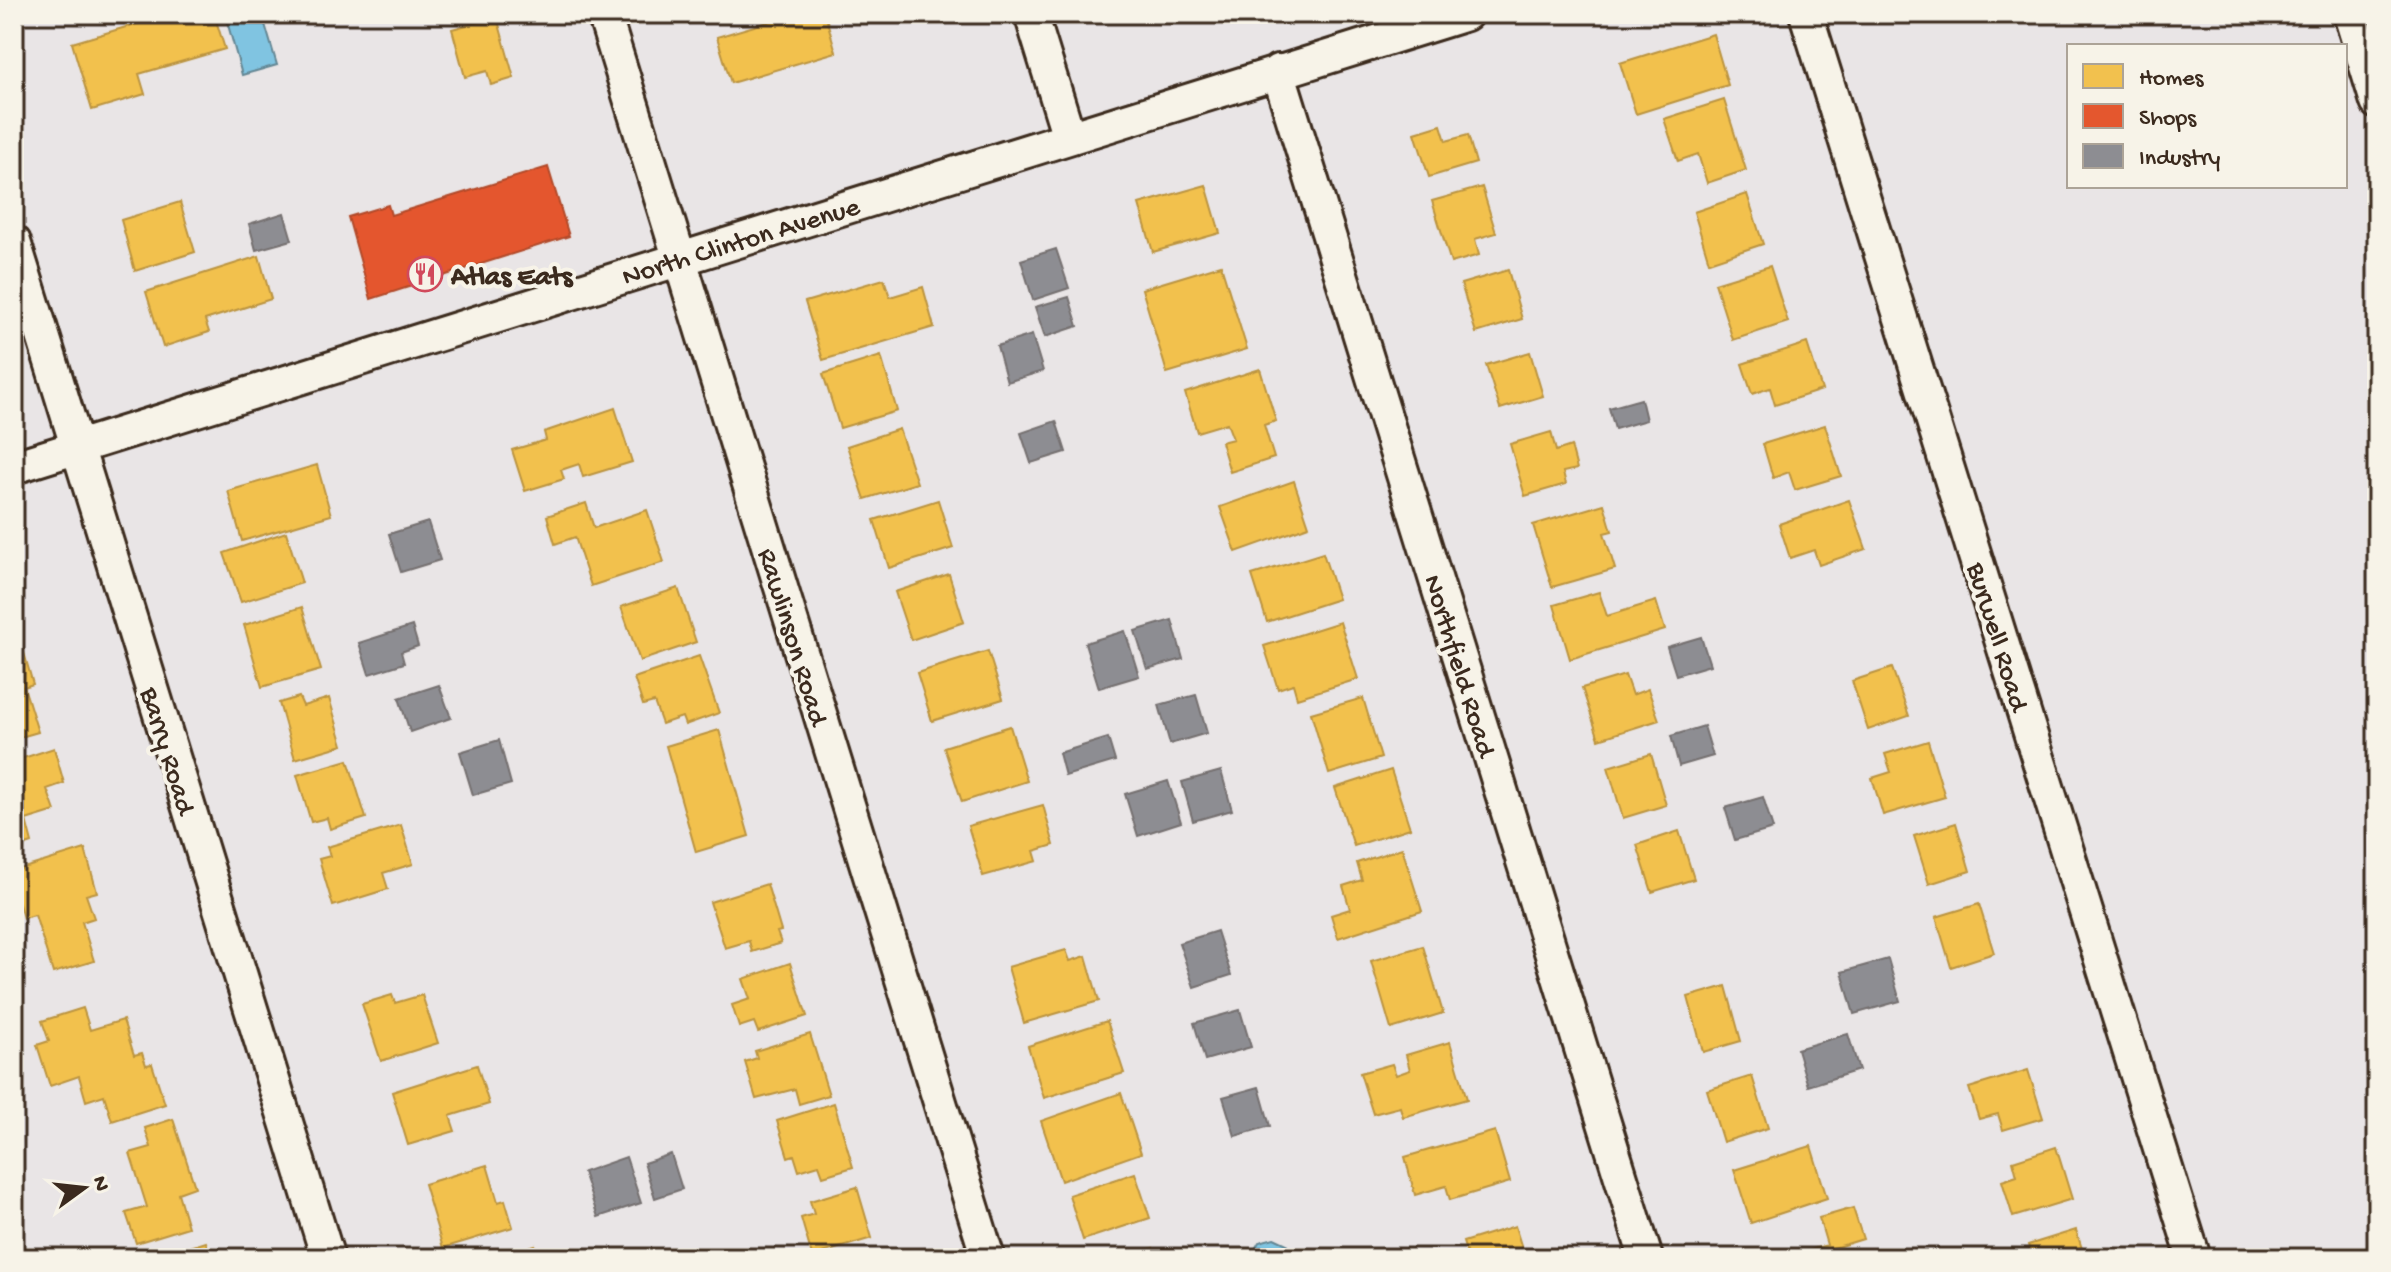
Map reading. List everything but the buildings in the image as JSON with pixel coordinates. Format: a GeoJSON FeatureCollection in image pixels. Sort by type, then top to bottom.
{"type":"FeatureCollection","features":[{"type":"Feature","properties":{"kind":"street","name":"Rawlinson Road"},"geometry":{"type":"LineString","coordinates":[[604,14],[988,1258]]}},
{"type":"Feature","properties":{"kind":"street"},"geometry":{"type":"LineString","coordinates":[[1031,14],[1069,137]]}},
{"type":"Feature","properties":{"kind":"street","name":"North Clinton Avenue"},"geometry":{"type":"LineString","coordinates":[[14,467],[1466,14]]}},
{"type":"Feature","properties":{"kind":"street","name":"Burwell Road"},"geometry":{"type":"LineString","coordinates":[[1806,14],[2194,1258]]}},
{"type":"Feature","properties":{"kind":"street"},"geometry":{"type":"LineString","coordinates":[[2350,14],[2377,102]]}},
{"type":"Feature","properties":{"kind":"street","name":"Northfield Road"},"geometry":{"type":"LineString","coordinates":[[1278,71],[1646,1258]]}},
{"type":"Feature","properties":{"kind":"street","name":"Barry Road"},"geometry":{"type":"LineString","coordinates":[[14,242],[328,1258]]}},
{"type":"Feature","properties":{"kind":"water"},"geometry":{"type":"Polygon","coordinates":[[[225,14],[262,14],[277,65],[242,75],[225,14]]]}},
{"type":"Feature","properties":{"kind":"water"},"geometry":{"type":"Polygon","coordinates":[[[1274,1238],[1287,1244],[1294,1258],[1250,1258],[1259,1242],[1274,1238]]]}},
{"type":"Feature","properties":{"kind":"place","name":"Atlas Eats"},"geometry":{"type":"Point","coordinates":[425,274]}}]}
